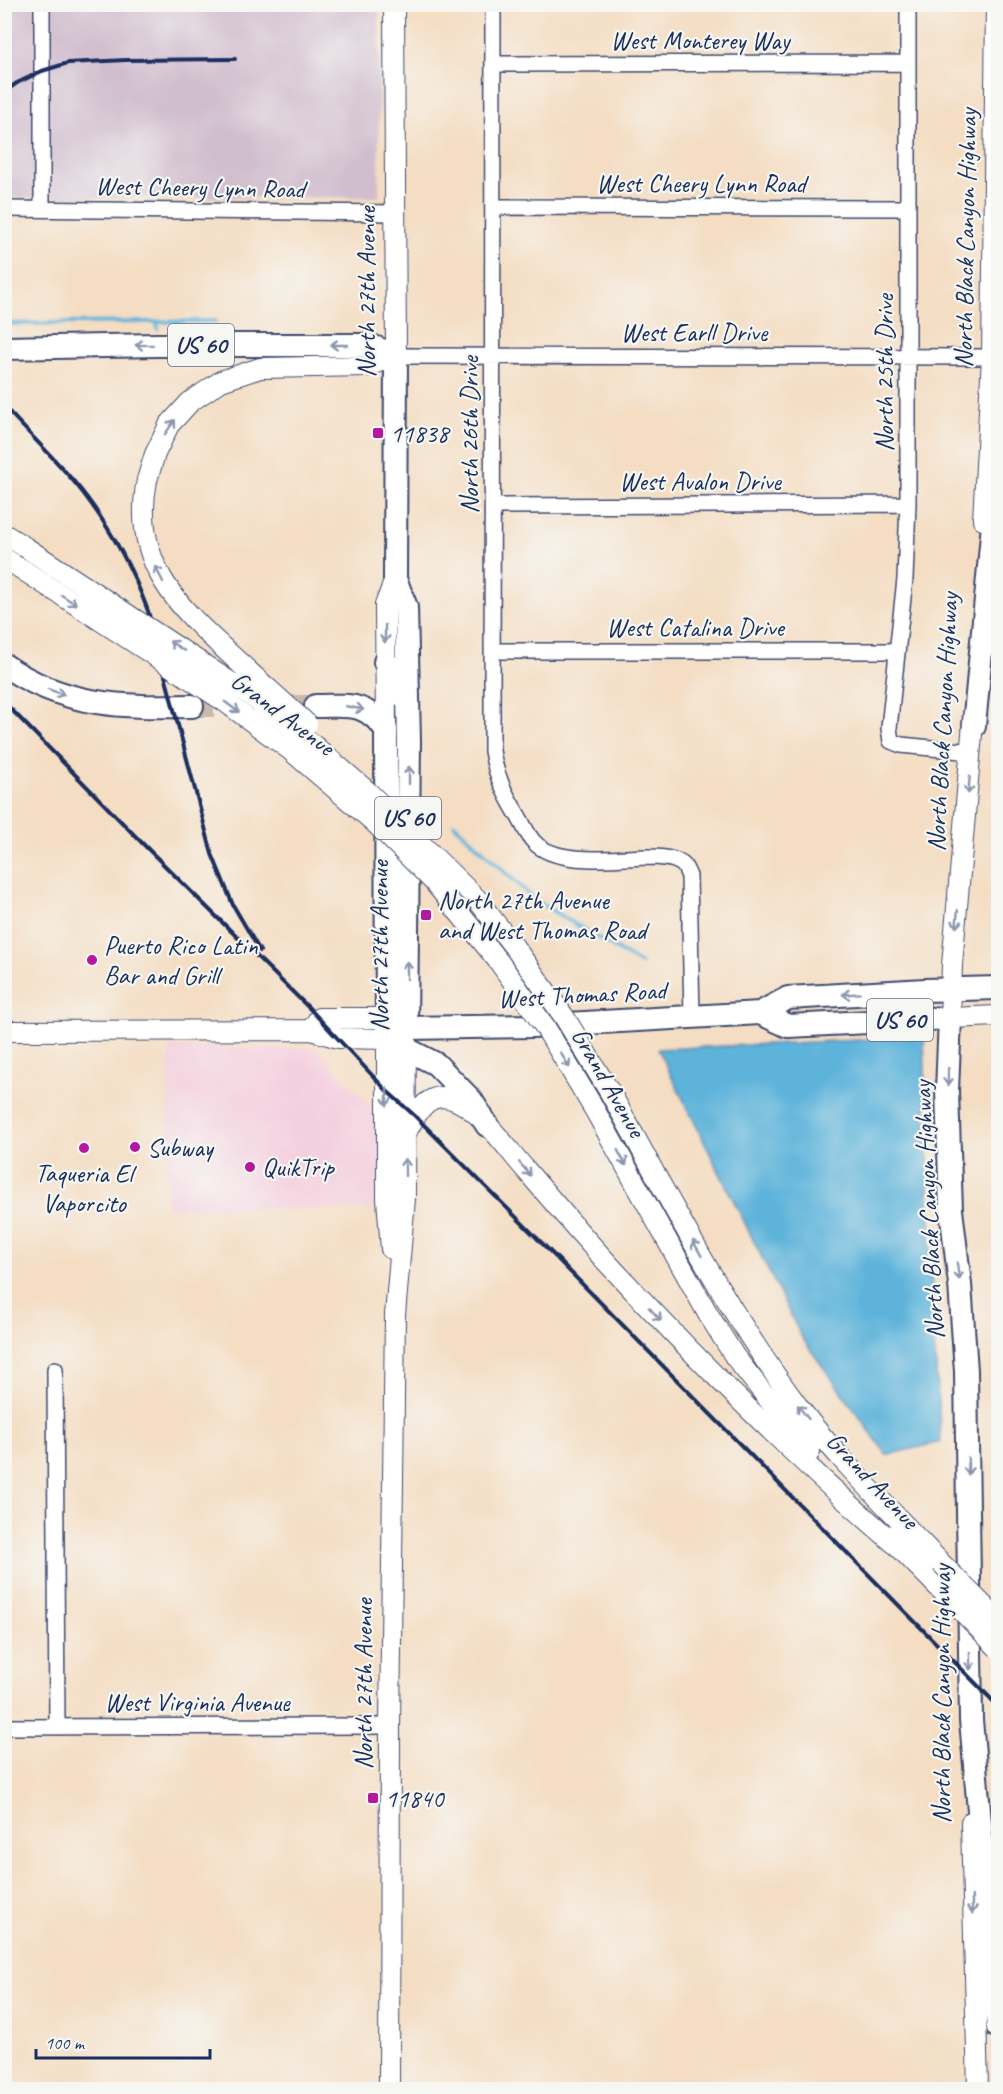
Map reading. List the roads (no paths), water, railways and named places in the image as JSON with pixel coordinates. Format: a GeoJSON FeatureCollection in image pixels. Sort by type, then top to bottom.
{"type":"FeatureCollection","features":[{"type":"Feature","properties":{"kind":"highway","name":"US 60"},"geometry":{"type":"LineString","coordinates":[[4,348],[369,345],[396,356]]}},
{"type":"Feature","properties":{"kind":"highway","name":"North 27th Avenue"},"geometry":{"type":"LineString","coordinates":[[396,356],[395,579],[406,607],[409,742],[396,1033]]}},
{"type":"Feature","properties":{"kind":"highway"},"geometry":{"type":"LineString","coordinates":[[974,726],[999,471]]}},
{"type":"Feature","properties":{"kind":"highway"},"geometry":{"type":"LineString","coordinates":[[385,662],[394,670],[397,677],[402,729],[409,742]]}},
{"type":"Feature","properties":{"kind":"highway"},"geometry":{"type":"LineString","coordinates":[[4,665],[33,683],[79,700],[126,706],[192,706]]}},
{"type":"Feature","properties":{"kind":"highway"},"geometry":{"type":"LineString","coordinates":[[316,706],[360,708],[375,716],[386,729]]}},
{"type":"Feature","properties":{"kind":"highway","name":"North 27th Avenue"},"geometry":{"type":"LineString","coordinates":[[386,729],[396,1033]]}},
{"type":"Feature","properties":{"kind":"highway","name":"West Thomas Road"},"geometry":{"type":"LineString","coordinates":[[396,1033],[760,1013],[788,998],[990,988]]}},
{"type":"Feature","properties":{"kind":"highway","name":"West Thomas Road"},"geometry":{"type":"LineString","coordinates":[[760,1013],[788,1026],[950,1018]]}},
{"type":"Feature","properties":{"kind":"highway","name":"North Black Canyon Highway"},"geometry":{"type":"LineString","coordinates":[[950,1018],[947,1091],[951,1210],[960,1284],[966,1371],[971,1720]]}},
{"type":"Feature","properties":{"kind":"highway"},"geometry":{"type":"LineString","coordinates":[[396,1033],[436,1064],[471,1100],[487,1125]]}},
{"type":"Feature","properties":{"kind":"highway"},"geometry":{"type":"LineString","coordinates":[[971,1720],[999,2027]]}},
{"type":"Feature","properties":{"kind":"main road","name":"North 27th Avenue"},"geometry":{"type":"LineString","coordinates":[[394,4],[396,356]]}},
{"type":"Feature","properties":{"kind":"main road","name":"North Black Canyon Highway"},"geometry":{"type":"LineString","coordinates":[[950,1018],[974,726],[975,632],[992,357],[996,4]]}},
{"type":"Feature","properties":{"kind":"main road"},"geometry":{"type":"LineString","coordinates":[[396,356],[368,366],[260,368],[221,381],[190,402],[169,425],[155,454],[147,480],[144,518],[148,544],[160,578],[176,600],[213,638],[419,828],[464,885]]}},
{"type":"Feature","properties":{"kind":"main road","name":"Grand Avenue"},"geometry":{"type":"LineString","coordinates":[[4,534],[216,671],[290,725],[366,790],[464,885],[565,1018],[611,1094],[713,1277],[779,1379],[827,1442],[941,1563],[999,1620]]}},
{"type":"Feature","properties":{"kind":"main road","name":"Grand Avenue"},"geometry":{"type":"LineString","coordinates":[[12,563],[232,707],[290,750],[375,823],[434,882],[499,962],[545,1027],[593,1107],[702,1304],[735,1358],[779,1416],[820,1464],[895,1544],[999,1648]]}},
{"type":"Feature","properties":{"kind":"main road","name":"North 27th Avenue"},"geometry":{"type":"LineString","coordinates":[[386,729],[385,605],[395,579]]}},
{"type":"Feature","properties":{"kind":"main road","name":"West Thomas Road"},"geometry":{"type":"LineString","coordinates":[[950,1018],[991,1017]]}},
{"type":"Feature","properties":{"kind":"main road","name":"West Thomas Road"},"geometry":{"type":"LineString","coordinates":[[4,1031],[311,1030],[319,1018],[396,1033]]}},
{"type":"Feature","properties":{"kind":"main road","name":"North 27th Avenue"},"geometry":{"type":"LineString","coordinates":[[389,2090],[390,1726],[395,1315],[405,1199],[405,1135],[396,1033]]}},
{"type":"Feature","properties":{"kind":"main road","name":"North 27th Avenue"},"geometry":{"type":"LineString","coordinates":[[395,1315],[387,1199],[396,1033]]}},
{"type":"Feature","properties":{"kind":"main road"},"geometry":{"type":"LineString","coordinates":[[405,1135],[424,1105],[439,1097],[459,1101],[487,1125],[586,1240],[697,1357],[828,1486],[895,1544]]}},
{"type":"Feature","properties":{"kind":"main road","name":"North Black Canyon Highway"},"geometry":{"type":"LineString","coordinates":[[971,1720],[972,1914],[978,2090]]}},
{"type":"Feature","properties":{"kind":"street"},"geometry":{"type":"LineString","coordinates":[[42,4],[42,209]]}},
{"type":"Feature","properties":{"kind":"street","name":"North 26th Drive"},"geometry":{"type":"LineString","coordinates":[[493,4],[492,751],[496,773],[509,801],[534,842],[555,855],[585,859],[655,857],[671,859],[683,864],[689,876],[692,1017]]}},
{"type":"Feature","properties":{"kind":"street","name":"North 25th Drive"},"geometry":{"type":"LineString","coordinates":[[908,4],[908,504],[905,579],[889,728],[891,741],[901,745],[972,752]]}},
{"type":"Feature","properties":{"kind":"street","name":"West Monterey Way"},"geometry":{"type":"LineString","coordinates":[[492,64],[908,63]]}},
{"type":"Feature","properties":{"kind":"street","name":"West Cheery Lynn Road"},"geometry":{"type":"LineString","coordinates":[[493,207],[908,208]]}},
{"type":"Feature","properties":{"kind":"street","name":"West Cheery Lynn Road"},"geometry":{"type":"LineString","coordinates":[[4,209],[394,213]]}},
{"type":"Feature","properties":{"kind":"street","name":"West Earll Drive"},"geometry":{"type":"LineString","coordinates":[[396,356],[992,357]]}},
{"type":"Feature","properties":{"kind":"street","name":"West Avalon Drive"},"geometry":{"type":"LineString","coordinates":[[493,506],[908,504]]}},
{"type":"Feature","properties":{"kind":"street","name":"West Catalina Drive"},"geometry":{"type":"LineString","coordinates":[[493,651],[897,651]]}},
{"type":"Feature","properties":{"kind":"street"},"geometry":{"type":"LineString","coordinates":[[55,1369],[57,1727]]}},
{"type":"Feature","properties":{"kind":"street","name":"West Virginia Avenue"},"geometry":{"type":"LineString","coordinates":[[4,1727],[390,1726]]}},
{"type":"Feature","properties":{"kind":"water"},"geometry":{"type":"Polygon","coordinates":[[[924,1037],[933,1326],[941,1442],[887,1455],[802,1338],[658,1049],[924,1037]]]}},
{"type":"Feature","properties":{"kind":"waterway"},"geometry":{"type":"LineString","coordinates":[[4,324],[216,321]]}},
{"type":"Feature","properties":{"kind":"waterway"},"geometry":{"type":"LineString","coordinates":[[157,322],[158,329]]}},
{"type":"Feature","properties":{"kind":"waterway"},"geometry":{"type":"LineString","coordinates":[[454,824],[535,900],[641,964]]}},
{"type":"Feature","properties":{"kind":"tunnel"},"geometry":{"type":"LineString","coordinates":[[192,706],[316,706]]}},
{"type":"Feature","properties":{"kind":"railway"},"geometry":{"type":"LineString","coordinates":[[4,92],[42,71],[68,63],[235,59]]}},
{"type":"Feature","properties":{"kind":"railway"},"geometry":{"type":"LineString","coordinates":[[4,406],[68,474],[87,498],[114,538],[129,566],[148,611],[212,854],[233,905],[260,951]]}},
{"type":"Feature","properties":{"kind":"railway"},"geometry":{"type":"LineString","coordinates":[[4,702],[998,1706]]}},
{"type":"Feature","properties":{"kind":"place","name":"11838"},"geometry":{"type":"Point","coordinates":[378,433]}},
{"type":"Feature","properties":{"kind":"place","name":"North 27th Avenue and West Thomas Road"},"geometry":{"type":"Point","coordinates":[426,915]}},
{"type":"Feature","properties":{"kind":"place","name":"Puerto Rico Latin Bar and Grill"},"geometry":{"type":"Point","coordinates":[92,960]}},
{"type":"Feature","properties":{"kind":"place","name":"Subway"},"geometry":{"type":"Point","coordinates":[135,1147]}},
{"type":"Feature","properties":{"kind":"place","name":"Taqueria El Vaporcito"},"geometry":{"type":"Point","coordinates":[84,1148]}},
{"type":"Feature","properties":{"kind":"place","name":"QuikTrip"},"geometry":{"type":"Point","coordinates":[250,1167]}},
{"type":"Feature","properties":{"kind":"place","name":"11840"},"geometry":{"type":"Point","coordinates":[373,1798]}}]}
